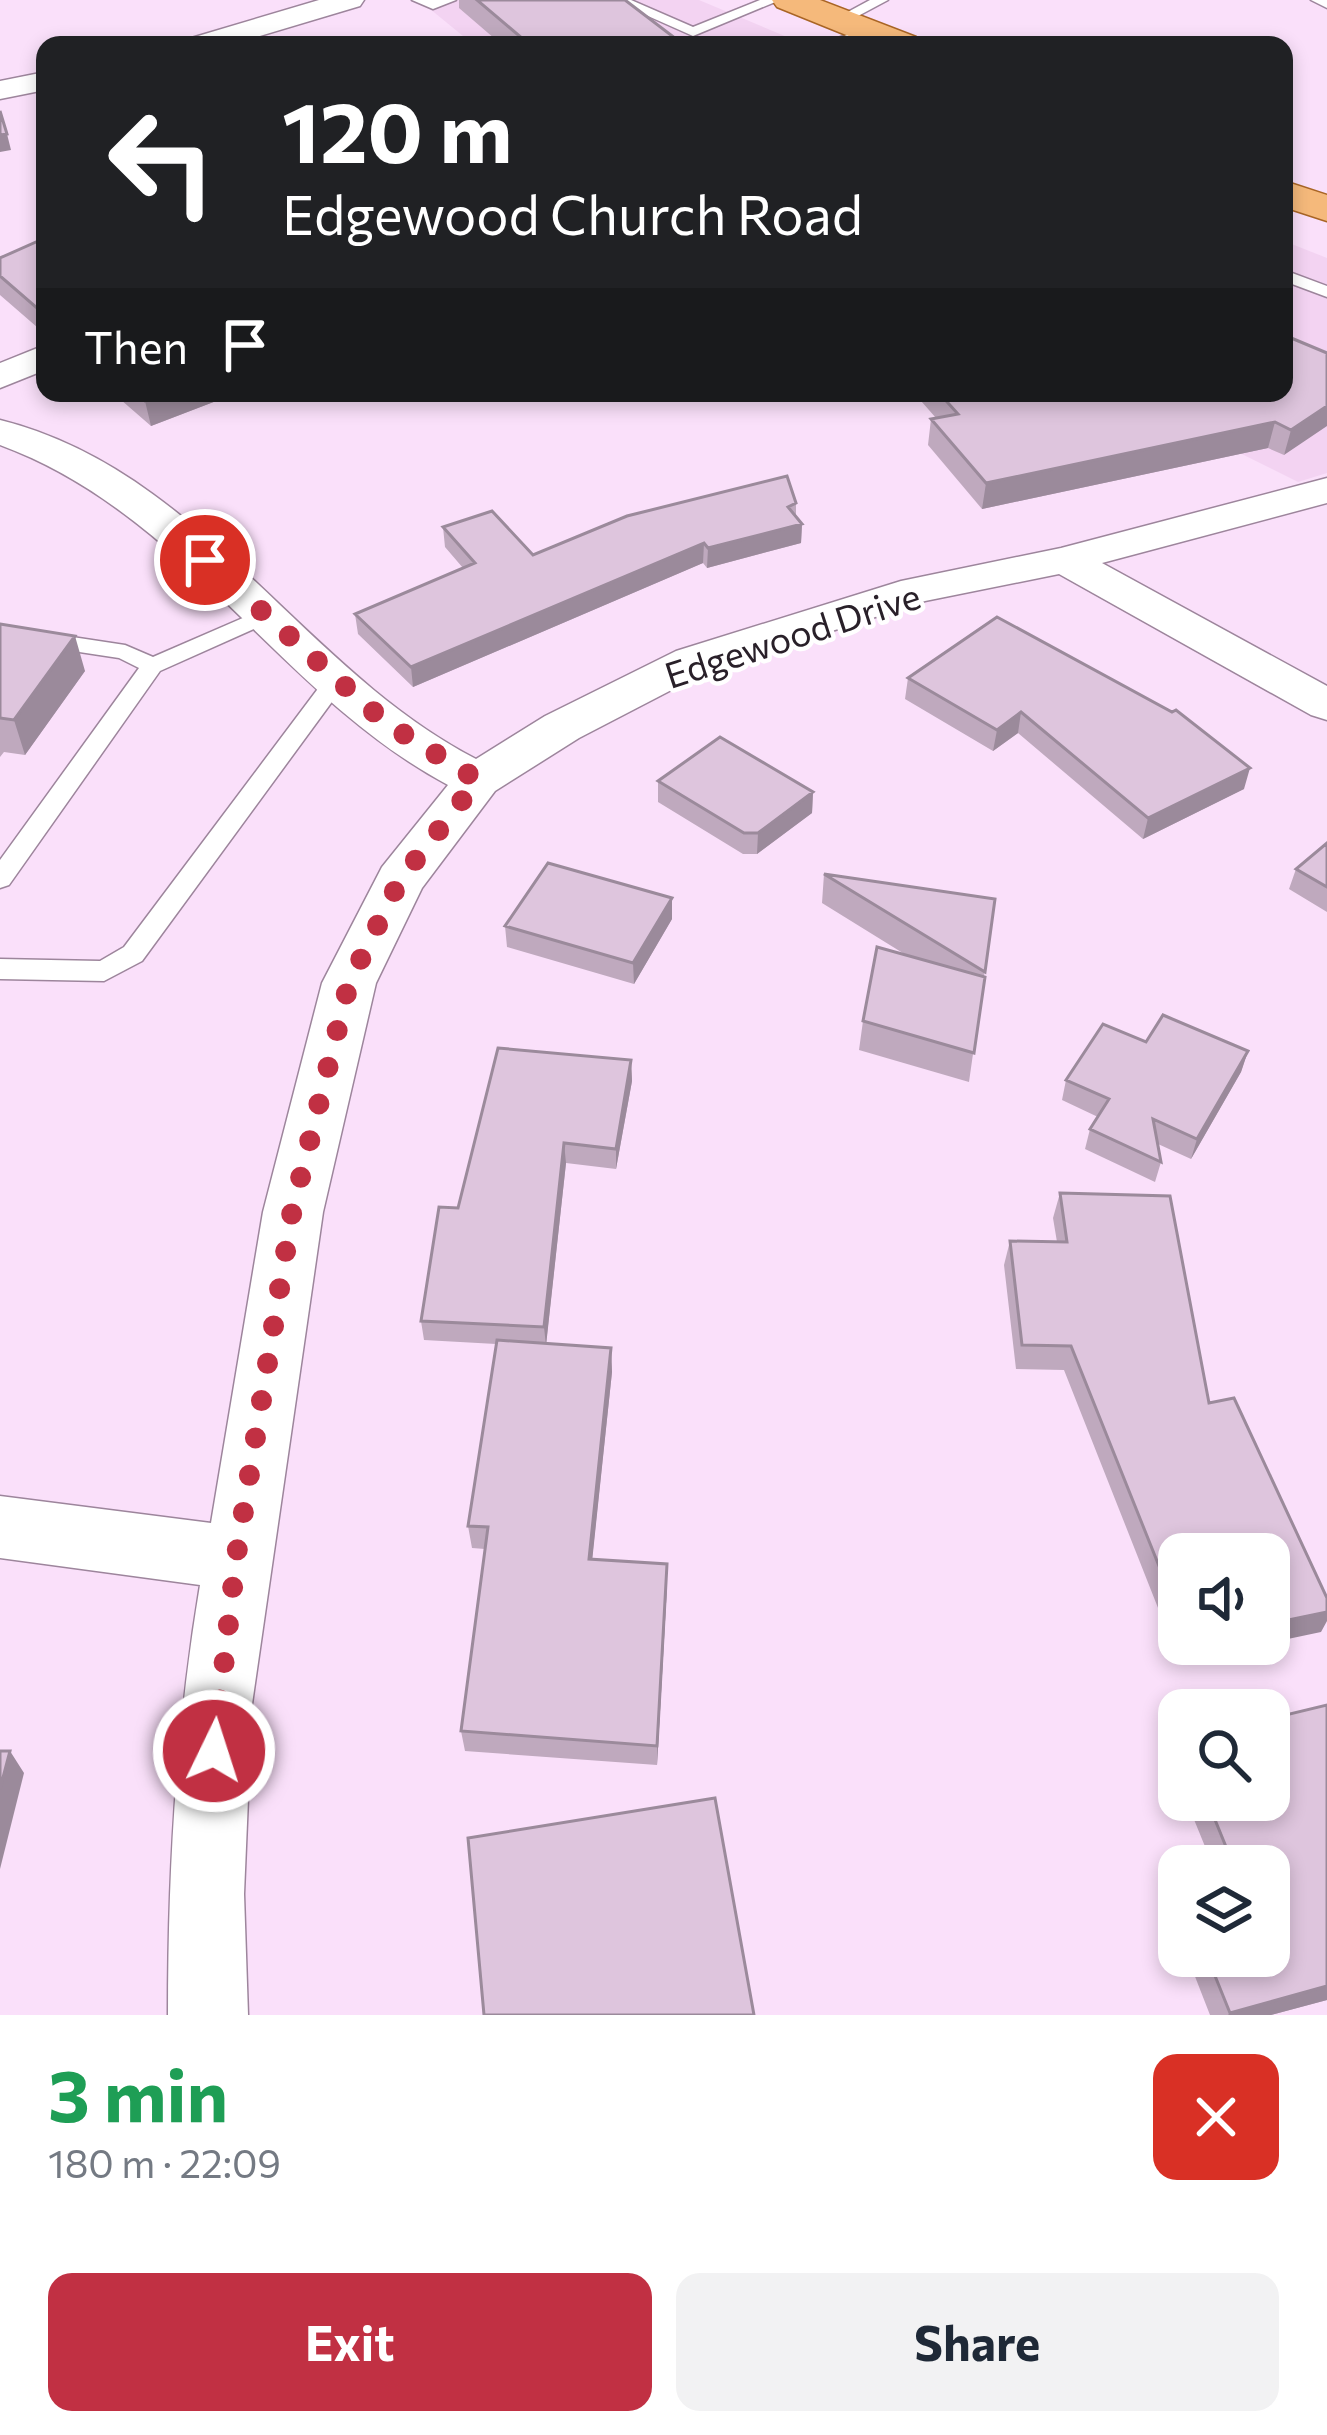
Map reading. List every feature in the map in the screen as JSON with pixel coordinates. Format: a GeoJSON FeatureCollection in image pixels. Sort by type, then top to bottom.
{"type":"FeatureCollection","features":[{"type":"Feature","properties":{"kind":"main road"},"geometry":{"type":"LineString","coordinates":[[789,0],[863,28]]}},
{"type":"Feature","properties":{"kind":"main road"},"geometry":{"type":"LineString","coordinates":[[1293,196],[1327,209]]}},
{"type":"Feature","properties":{"kind":"street"},"geometry":{"type":"LineString","coordinates":[[229,36],[350,0]]}},
{"type":"Feature","properties":{"kind":"street"},"geometry":{"type":"LineString","coordinates":[[0,89],[36,83]]}},
{"type":"Feature","properties":{"kind":"street"},"geometry":{"type":"LineString","coordinates":[[0,377],[36,360]]}},
{"type":"Feature","properties":{"kind":"street"},"geometry":{"type":"LineString","coordinates":[[0,432],[96,470],[144,505],[411,742],[478,780]]}},
{"type":"Feature","properties":{"kind":"street","name":"Edgewood Drive"},"geometry":{"type":"LineString","coordinates":[[208,2015],[206,1894],[216,1704],[292,1212],[349,983],[400,880],[478,780],[562,727],[692,661],[916,590],[1065,560],[1327,490]]}},
{"type":"Feature","properties":{"kind":"street"},"geometry":{"type":"LineString","coordinates":[[1065,560],[1327,705]]}},
{"type":"Feature","properties":{"kind":"street"},"geometry":{"type":"LineString","coordinates":[[0,1527],[236,1558]]}},
{"type":"Feature","properties":{"kind":"lane"},"geometry":{"type":"LineString","coordinates":[[419,0],[433,4],[449,0]]}},
{"type":"Feature","properties":{"kind":"lane"},"geometry":{"type":"LineString","coordinates":[[619,0],[693,32],[773,0]]}},
{"type":"Feature","properties":{"kind":"lane"},"geometry":{"type":"LineString","coordinates":[[1318,0],[1327,4]]}},
{"type":"Feature","properties":{"kind":"lane"},"geometry":{"type":"LineString","coordinates":[[1293,279],[1327,292]]}},
{"type":"Feature","properties":{"kind":"lane"},"geometry":{"type":"LineString","coordinates":[[0,879],[152,667],[266,615]]}},
{"type":"Feature","properties":{"kind":"lane"},"geometry":{"type":"LineString","coordinates":[[0,632],[125,652],[152,667]]}},
{"type":"Feature","properties":{"kind":"lane"},"geometry":{"type":"LineString","coordinates":[[0,969],[104,971],[133,954],[337,679]]}},
{"type":"Feature","properties":{"kind":"shaded area"},"geometry":{"type":"Polygon","coordinates":[[[419,0],[699,0],[785,36],[463,36],[419,0]]]}},
{"type":"Feature","properties":{"kind":"shaded area"},"geometry":{"type":"Polygon","coordinates":[[[1293,245],[1327,258],[1327,473],[1298,482],[1137,402],[1293,402],[1293,245]]]}},
{"type":"Feature","properties":{"kind":"building"},"geometry":{"type":"Polygon","coordinates":[[[477,0],[625,0],[672,36],[519,36],[477,0]]]}},
{"type":"Feature","properties":{"kind":"building"},"geometry":{"type":"Polygon","coordinates":[[[36,242],[36,307],[0,276],[0,258],[36,242]]]}},
{"type":"Feature","properties":{"kind":"building"},"geometry":{"type":"Polygon","coordinates":[[[1293,339],[1327,353],[1327,406],[1291,430],[1275,422],[986,483],[931,419],[958,414],[947,402],[1293,402],[1293,339]]]}},
{"type":"Feature","properties":{"kind":"building"},"geometry":{"type":"Polygon","coordinates":[[[787,476],[796,503],[788,507],[802,524],[708,548],[704,543],[411,667],[355,614],[475,563],[443,527],[492,511],[533,555],[627,516],[787,476]]]}},
{"type":"Feature","properties":{"kind":"building"},"geometry":{"type":"Polygon","coordinates":[[[997,617],[1172,712],[1176,710],[1250,768],[1148,818],[1021,712],[997,730],[908,678],[997,617]]]}},
{"type":"Feature","properties":{"kind":"building"},"geometry":{"type":"Polygon","coordinates":[[[0,624],[75,636],[14,720],[0,718],[0,624]]]}},
{"type":"Feature","properties":{"kind":"building"},"geometry":{"type":"Polygon","coordinates":[[[720,737],[813,792],[758,833],[744,833],[658,781],[720,737]]]}},
{"type":"Feature","properties":{"kind":"building"},"geometry":{"type":"Polygon","coordinates":[[[1327,843],[1327,887],[1296,869],[1327,843]]]}},
{"type":"Feature","properties":{"kind":"building"},"geometry":{"type":"Polygon","coordinates":[[[548,863],[672,898],[633,963],[505,926],[548,863]]]}},
{"type":"Feature","properties":{"kind":"building"},"geometry":{"type":"Polygon","coordinates":[[[824,874],[995,899],[985,972],[824,874]]]}},
{"type":"Feature","properties":{"kind":"building"},"geometry":{"type":"Polygon","coordinates":[[[877,947],[985,977],[974,1053],[863,1021],[877,947]]]}},
{"type":"Feature","properties":{"kind":"building"},"geometry":{"type":"Polygon","coordinates":[[[1163,1015],[1248,1051],[1197,1139],[1153,1119],[1161,1162],[1090,1129],[1109,1099],[1066,1080],[1103,1024],[1146,1042],[1163,1015]]]}},
{"type":"Feature","properties":{"kind":"building"},"geometry":{"type":"Polygon","coordinates":[[[498,1048],[631,1060],[616,1149],[564,1143],[544,1327],[421,1321],[439,1207],[458,1208],[498,1048]]]}},
{"type":"Feature","properties":{"kind":"building"},"geometry":{"type":"Polygon","coordinates":[[[1060,1193],[1170,1196],[1209,1403],[1234,1398],[1327,1598],[1327,1612],[1290,1620],[1290,1533],[1158,1533],[1158,1564],[1071,1346],[1022,1345],[1010,1241],[1067,1242],[1060,1193]]]}},
{"type":"Feature","properties":{"kind":"building"},"geometry":{"type":"Polygon","coordinates":[[[497,1340],[611,1348],[589,1559],[667,1564],[657,1746],[461,1731],[488,1527],[468,1526],[497,1340]]]}},
{"type":"Feature","properties":{"kind":"building"},"geometry":{"type":"Polygon","coordinates":[[[1327,1705],[1327,1986],[1230,2013],[1215,1977],[1290,1977],[1290,1845],[1225,1845],[1216,1821],[1290,1821],[1290,1714],[1327,1705]]]}},
{"type":"Feature","properties":{"kind":"building"},"geometry":{"type":"Polygon","coordinates":[[[0,1751],[10,1751],[0,1789],[0,1751]]]}},
{"type":"Feature","properties":{"kind":"building"},"geometry":{"type":"Polygon","coordinates":[[[715,1798],[754,2015],[484,2015],[468,1838],[715,1798]]]}},
{"type":"Feature","properties":{"kind":"route"},"geometry":{"type":"LineString","coordinates":[[205,560],[386,723],[478,780],[400,880],[349,983],[292,1212],[236,1558],[214,1751]]}}]}
